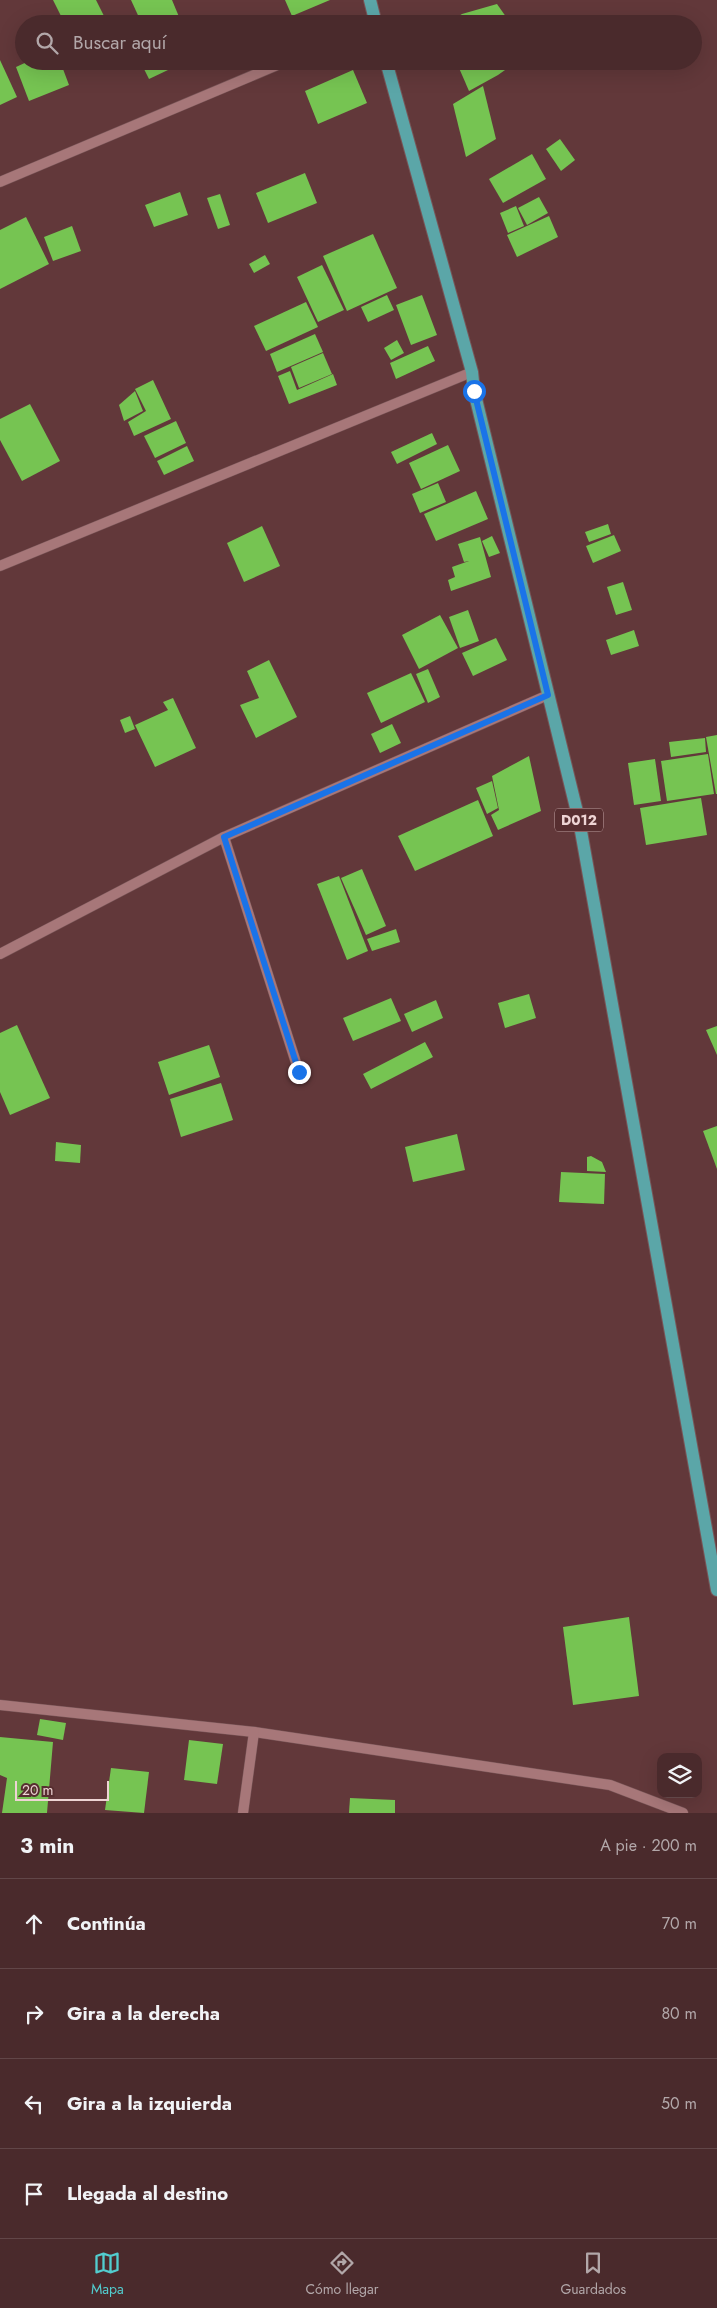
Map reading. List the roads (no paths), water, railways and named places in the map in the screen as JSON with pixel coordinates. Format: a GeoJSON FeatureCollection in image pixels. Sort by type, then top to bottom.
{"type":"FeatureCollection","features":[{"type":"Feature","properties":{"kind":"main road"},"geometry":{"type":"LineString","coordinates":[[370,0],[374,15]]}},
{"type":"Feature","properties":{"kind":"main road","name":"D012"},"geometry":{"type":"LineString","coordinates":[[388,70],[472,372],[476,401],[579,820],[717,1590]]}},
{"type":"Feature","properties":{"kind":"street"},"geometry":{"type":"LineString","coordinates":[[0,182],[266,70]]}},
{"type":"Feature","properties":{"kind":"street"},"geometry":{"type":"LineString","coordinates":[[0,566],[472,372]]}},
{"type":"Feature","properties":{"kind":"street"},"geometry":{"type":"LineString","coordinates":[[0,954],[224,837],[548,695]]}},
{"type":"Feature","properties":{"kind":"street"},"geometry":{"type":"LineString","coordinates":[[224,837],[299,1072]]}},
{"type":"Feature","properties":{"kind":"street"},"geometry":{"type":"LineString","coordinates":[[0,1705],[254,1732],[610,1785],[684,1813]]}},
{"type":"Feature","properties":{"kind":"street"},"geometry":{"type":"LineString","coordinates":[[243,1813],[254,1732]]}}]}
